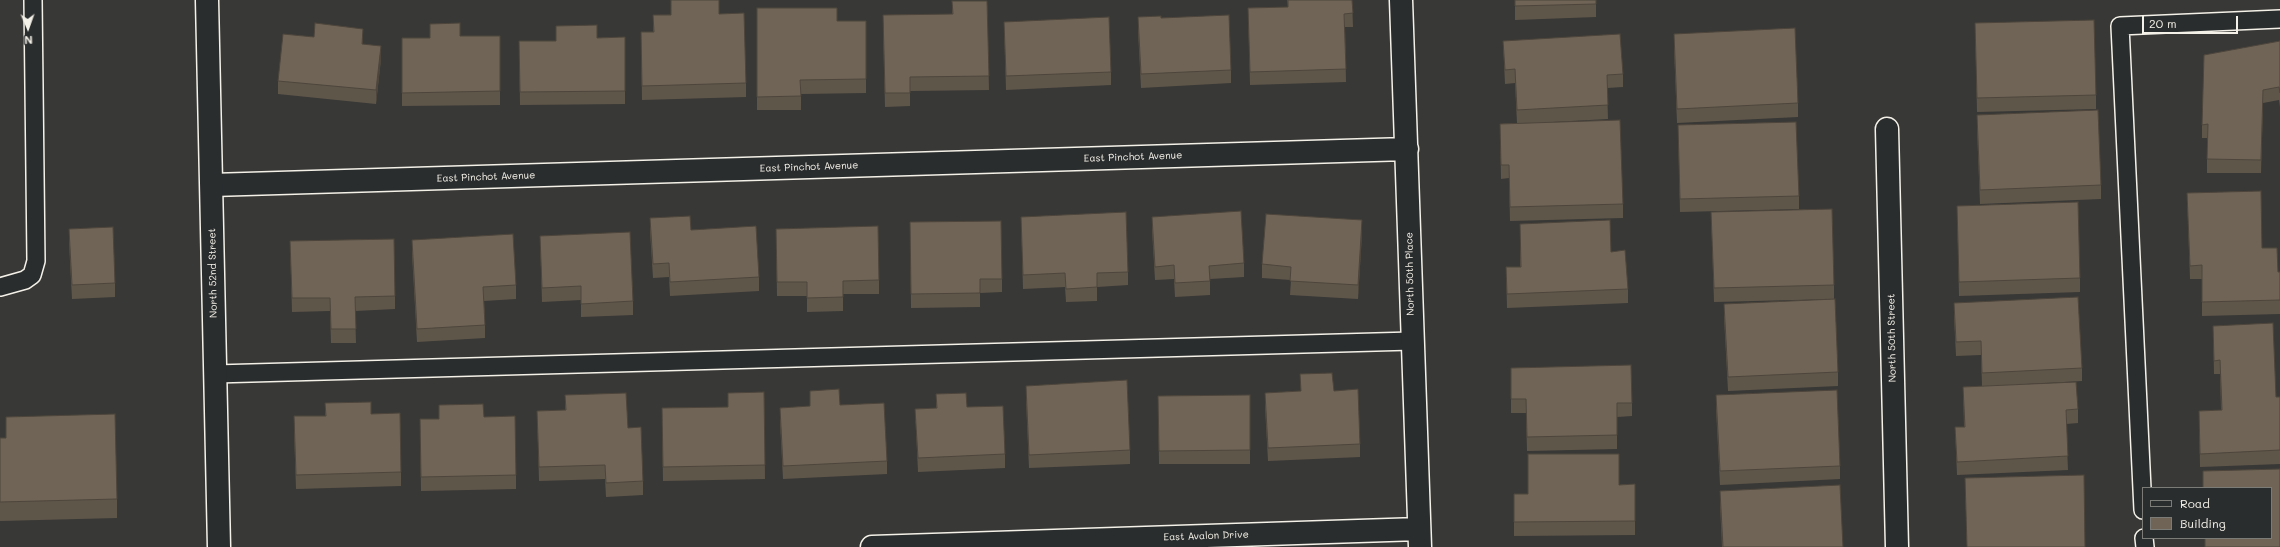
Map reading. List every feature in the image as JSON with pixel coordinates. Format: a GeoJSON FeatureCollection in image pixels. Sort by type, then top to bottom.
{"type":"FeatureCollection","features":[{"type":"Feature","properties":{"kind":"street","name":"North 52nd Street"},"geometry":{"type":"LineString","coordinates":[[207,0],[219,547]]}},
{"type":"Feature","properties":{"kind":"street","name":"North 50th Place"},"geometry":{"type":"LineString","coordinates":[[1401,0],[1419,538]]}},
{"type":"Feature","properties":{"kind":"street","name":"North 50th Street"},"geometry":{"type":"LineString","coordinates":[[1887,129],[1897,547]]}},
{"type":"Feature","properties":{"kind":"street","name":"East Pinchot Avenue"},"geometry":{"type":"LineString","coordinates":[[212,185],[1407,149]]}},
{"type":"Feature","properties":{"kind":"street","name":"East Avalon Drive"},"geometry":{"type":"LineString","coordinates":[[872,547],[1419,538]]}},
{"type":"Feature","properties":{"kind":"lane"},"geometry":{"type":"LineString","coordinates":[[0,287],[25,280],[32,275],[36,261],[33,0]]}},
{"type":"Feature","properties":{"kind":"lane"},"geometry":{"type":"LineString","coordinates":[[2142,489],[2120,26],[2280,20]]}},
{"type":"Feature","properties":{"kind":"lane"},"geometry":{"type":"LineString","coordinates":[[215,374],[1412,341]]}},
{"type":"Feature","properties":{"kind":"building"},"geometry":{"type":"Polygon","coordinates":[[[671,0],[719,0],[719,14],[744,13],[746,83],[642,86],[641,32],[654,32],[653,15],[671,15],[671,0]]]}},
{"type":"Feature","properties":{"kind":"building"},"geometry":{"type":"Polygon","coordinates":[[[1288,0],[1352,0],[1353,13],[1344,14],[1346,69],[1250,72],[1248,8],[1288,7],[1288,0]]]}},
{"type":"Feature","properties":{"kind":"building"},"geometry":{"type":"Polygon","coordinates":[[[1515,0],[1596,0],[1596,4],[1515,6],[1515,0]]]}},
{"type":"Feature","properties":{"kind":"building"},"geometry":{"type":"Polygon","coordinates":[[[952,1],[987,1],[989,76],[910,77],[910,93],[885,93],[883,15],[953,14],[952,1]]]}},
{"type":"Feature","properties":{"kind":"building"},"geometry":{"type":"Polygon","coordinates":[[[757,8],[837,8],[837,21],[866,21],[866,79],[800,80],[801,96],[757,97],[757,8]]]}},
{"type":"Feature","properties":{"kind":"building"},"geometry":{"type":"Polygon","coordinates":[[[1229,15],[1231,70],[1141,74],[1138,17],[1161,16],[1161,18],[1229,15]]]}},
{"type":"Feature","properties":{"kind":"building"},"geometry":{"type":"Polygon","coordinates":[[[1109,17],[1111,72],[1006,76],[1004,22],[1109,17]]]}},
{"type":"Feature","properties":{"kind":"building"},"geometry":{"type":"Polygon","coordinates":[[[2094,20],[2096,95],[1977,98],[1975,23],[2094,20]]]}},
{"type":"Feature","properties":{"kind":"building"},"geometry":{"type":"Polygon","coordinates":[[[315,23],[363,29],[362,44],[381,46],[376,90],[278,81],[283,34],[314,37],[315,23]]]}},
{"type":"Feature","properties":{"kind":"building"},"geometry":{"type":"Polygon","coordinates":[[[460,23],[460,36],[500,36],[500,91],[402,93],[402,38],[430,38],[430,24],[460,23]]]}},
{"type":"Feature","properties":{"kind":"building"},"geometry":{"type":"Polygon","coordinates":[[[597,25],[597,38],[625,37],[625,91],[520,92],[519,41],[556,41],[556,26],[597,25]]]}},
{"type":"Feature","properties":{"kind":"building"},"geometry":{"type":"Polygon","coordinates":[[[1795,28],[1798,103],[1677,109],[1674,34],[1795,28]]]}},
{"type":"Feature","properties":{"kind":"building"},"geometry":{"type":"Polygon","coordinates":[[[1620,34],[1623,74],[1607,75],[1608,105],[1517,110],[1515,69],[1505,70],[1503,41],[1620,34]]]}},
{"type":"Feature","properties":{"kind":"building"},"geometry":{"type":"Polygon","coordinates":[[[2280,41],[2280,93],[2279,87],[2263,90],[2261,160],[2207,159],[2208,124],[2202,125],[2204,55],[2280,41]]]}},
{"type":"Feature","properties":{"kind":"building"},"geometry":{"type":"Polygon","coordinates":[[[2098,110],[2101,185],[1980,190],[1977,115],[2098,110]]]}},
{"type":"Feature","properties":{"kind":"building"},"geometry":{"type":"Polygon","coordinates":[[[1620,120],[1623,204],[1510,207],[1509,165],[1501,165],[1500,124],[1620,120]]]}},
{"type":"Feature","properties":{"kind":"building"},"geometry":{"type":"Polygon","coordinates":[[[1796,122],[1799,196],[1680,199],[1678,125],[1796,122]]]}},
{"type":"Feature","properties":{"kind":"building"},"geometry":{"type":"Polygon","coordinates":[[[2261,191],[2262,248],[2277,248],[2278,272],[2280,272],[2280,300],[2202,302],[2202,265],[2190,266],[2187,193],[2261,191]]]}},
{"type":"Feature","properties":{"kind":"building"},"geometry":{"type":"Polygon","coordinates":[[[2078,202],[2080,278],[1959,282],[1957,206],[2078,202]]]}},
{"type":"Feature","properties":{"kind":"building"},"geometry":{"type":"Polygon","coordinates":[[[1832,209],[1834,285],[1714,288],[1711,212],[1832,209]]]}},
{"type":"Feature","properties":{"kind":"building"},"geometry":{"type":"Polygon","coordinates":[[[1241,211],[1244,263],[1209,266],[1210,281],[1175,283],[1174,265],[1155,267],[1152,217],[1241,211]]]}},
{"type":"Feature","properties":{"kind":"building"},"geometry":{"type":"Polygon","coordinates":[[[1126,212],[1128,272],[1097,273],[1097,287],[1066,289],[1065,273],[1023,275],[1021,217],[1126,212]]]}},
{"type":"Feature","properties":{"kind":"building"},"geometry":{"type":"Polygon","coordinates":[[[1266,214],[1362,220],[1358,285],[1290,281],[1291,267],[1262,264],[1266,214]]]}},
{"type":"Feature","properties":{"kind":"building"},"geometry":{"type":"Polygon","coordinates":[[[690,216],[691,230],[756,226],[759,277],[670,282],[669,263],[653,264],[650,218],[690,216]]]}},
{"type":"Feature","properties":{"kind":"building"},"geometry":{"type":"Polygon","coordinates":[[[1610,220],[1611,252],[1625,250],[1628,289],[1507,294],[1506,267],[1521,267],[1520,224],[1610,220]]]}},
{"type":"Feature","properties":{"kind":"building"},"geometry":{"type":"Polygon","coordinates":[[[1001,221],[1002,279],[980,279],[980,293],[911,294],[910,222],[1001,221]]]}},
{"type":"Feature","properties":{"kind":"building"},"geometry":{"type":"Polygon","coordinates":[[[878,226],[879,280],[843,281],[843,297],[807,298],[807,282],[777,282],[776,229],[878,226]]]}},
{"type":"Feature","properties":{"kind":"building"},"geometry":{"type":"Polygon","coordinates":[[[113,227],[115,283],[72,285],[69,229],[113,227]]]}},
{"type":"Feature","properties":{"kind":"building"},"geometry":{"type":"Polygon","coordinates":[[[630,232],[633,301],[581,304],[581,286],[542,288],[540,236],[630,232]]]}},
{"type":"Feature","properties":{"kind":"building"},"geometry":{"type":"Polygon","coordinates":[[[513,234],[516,285],[483,287],[485,325],[417,329],[412,240],[513,234]]]}},
{"type":"Feature","properties":{"kind":"building"},"geometry":{"type":"Polygon","coordinates":[[[394,239],[395,296],[355,297],[356,329],[331,329],[330,298],[292,298],[290,241],[394,239]]]}},
{"type":"Feature","properties":{"kind":"building"},"geometry":{"type":"Polygon","coordinates":[[[2078,297],[2082,368],[1982,373],[1981,341],[1956,342],[1954,303],[2078,297]]]}},
{"type":"Feature","properties":{"kind":"building"},"geometry":{"type":"Polygon","coordinates":[[[1835,299],[1838,372],[1728,377],[1724,304],[1835,299]]]}},
{"type":"Feature","properties":{"kind":"building"},"geometry":{"type":"Polygon","coordinates":[[[2273,323],[2276,397],[2280,397],[2280,450],[2200,454],[2199,411],[2222,410],[2220,360],[2214,361],[2213,326],[2273,323]]]}},
{"type":"Feature","properties":{"kind":"building"},"geometry":{"type":"Polygon","coordinates":[[[1631,365],[1632,403],[1617,403],[1617,435],[1527,437],[1526,399],[1511,399],[1511,368],[1631,365]]]}},
{"type":"Feature","properties":{"kind":"building"},"geometry":{"type":"Polygon","coordinates":[[[1332,373],[1334,391],[1358,389],[1360,444],[1268,448],[1265,393],[1301,391],[1300,374],[1332,373]]]}},
{"type":"Feature","properties":{"kind":"building"},"geometry":{"type":"Polygon","coordinates":[[[1127,380],[1130,450],[1029,455],[1026,386],[1127,380]]]}},
{"type":"Feature","properties":{"kind":"building"},"geometry":{"type":"Polygon","coordinates":[[[2076,382],[2078,409],[2066,410],[2068,456],[1957,462],[1955,427],[1965,427],[1963,387],[2076,382]]]}},
{"type":"Feature","properties":{"kind":"building"},"geometry":{"type":"Polygon","coordinates":[[[839,389],[840,405],[884,403],[887,461],[783,466],[780,408],[810,406],[810,391],[839,389]]]}},
{"type":"Feature","properties":{"kind":"building"},"geometry":{"type":"Polygon","coordinates":[[[1837,390],[1840,466],[1720,471],[1716,395],[1837,390]]]}},
{"type":"Feature","properties":{"kind":"building"},"geometry":{"type":"Polygon","coordinates":[[[764,392],[765,465],[663,467],[662,408],[728,407],[728,393],[764,392]]]}},
{"type":"Feature","properties":{"kind":"building"},"geometry":{"type":"Polygon","coordinates":[[[626,393],[628,428],[641,427],[643,481],[606,483],[605,465],[539,467],[537,411],[566,410],[565,395],[626,393]]]}},
{"type":"Feature","properties":{"kind":"building"},"geometry":{"type":"Polygon","coordinates":[[[966,393],[967,407],[1003,406],[1005,454],[918,458],[915,409],[937,408],[936,394],[966,393]]]}},
{"type":"Feature","properties":{"kind":"building"},"geometry":{"type":"Polygon","coordinates":[[[1250,395],[1250,450],[1159,451],[1158,396],[1250,395]]]}},
{"type":"Feature","properties":{"kind":"building"},"geometry":{"type":"Polygon","coordinates":[[[371,402],[371,414],[400,413],[401,472],[296,475],[294,416],[326,416],[325,403],[371,402]]]}},
{"type":"Feature","properties":{"kind":"building"},"geometry":{"type":"Polygon","coordinates":[[[483,404],[484,417],[515,416],[516,475],[421,477],[420,419],[439,419],[439,405],[483,404]]]}},
{"type":"Feature","properties":{"kind":"building"},"geometry":{"type":"Polygon","coordinates":[[[115,414],[117,499],[0,502],[0,438],[6,438],[6,417],[115,414]]]}},
{"type":"Feature","properties":{"kind":"building"},"geometry":{"type":"Polygon","coordinates":[[[1528,454],[1619,454],[1619,485],[1635,484],[1635,521],[1514,522],[1514,494],[1528,494],[1528,454]]]}},
{"type":"Feature","properties":{"kind":"building"},"geometry":{"type":"Polygon","coordinates":[[[2280,469],[2280,547],[2205,547],[2205,539],[2272,539],[2272,487],[2203,487],[2203,471],[2280,469]]]}},
{"type":"Feature","properties":{"kind":"building"},"geometry":{"type":"Polygon","coordinates":[[[2084,475],[2085,547],[1967,547],[1965,478],[2084,475]]]}},
{"type":"Feature","properties":{"kind":"building"},"geometry":{"type":"Polygon","coordinates":[[[1840,485],[1843,547],[1723,547],[1720,491],[1840,485]]]}}]}
